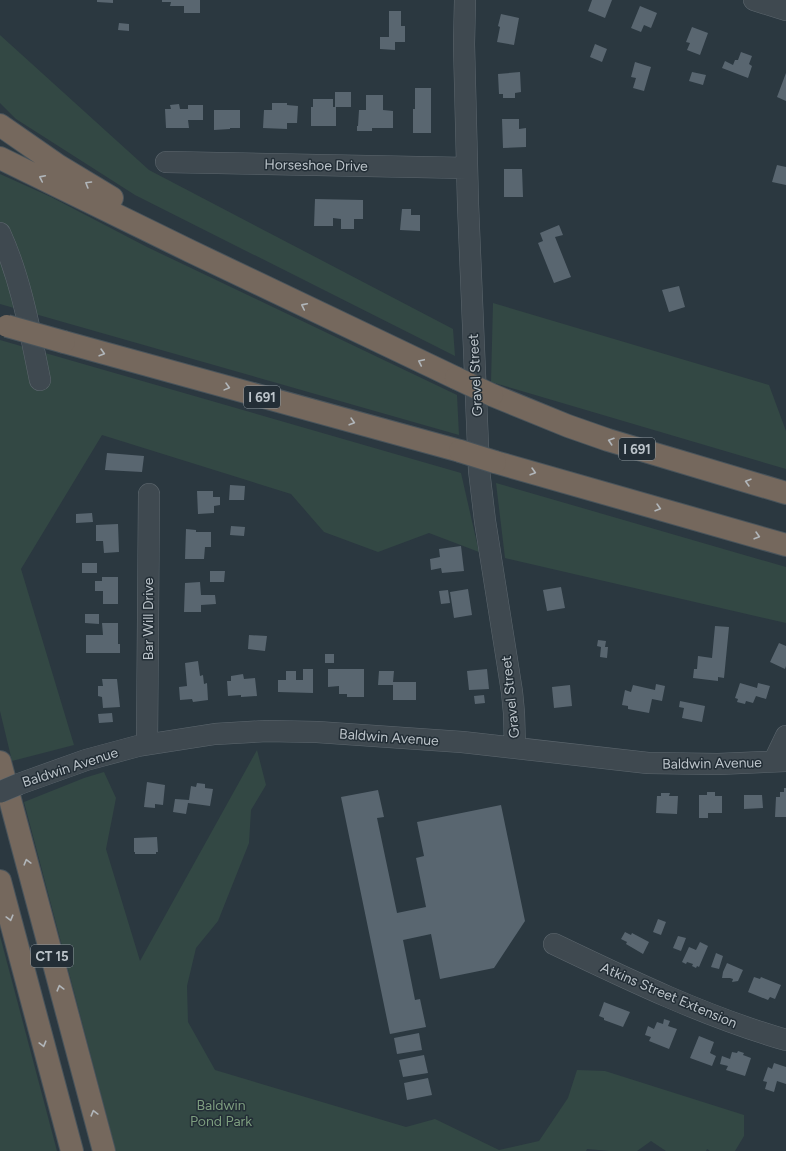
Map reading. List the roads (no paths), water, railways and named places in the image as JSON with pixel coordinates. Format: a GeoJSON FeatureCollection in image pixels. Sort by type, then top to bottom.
{"type":"FeatureCollection","features":[{"type":"Feature","properties":{"kind":"highway"},"geometry":{"type":"LineString","coordinates":[[0,125],[78,179],[159,223],[190,252]]}},
{"type":"Feature","properties":{"kind":"highway","name":"I 691"},"geometry":{"type":"LineString","coordinates":[[0,158],[190,252],[492,395],[568,426],[608,440],[786,493]]}},
{"type":"Feature","properties":{"kind":"highway","name":"I 691"},"geometry":{"type":"LineString","coordinates":[[4,325],[460,452],[786,545]]}},
{"type":"Feature","properties":{"kind":"highway","name":"CT 15"},"geometry":{"type":"LineString","coordinates":[[0,762],[104,1151]]}},
{"type":"Feature","properties":{"kind":"highway","name":"CT 15"},"geometry":{"type":"LineString","coordinates":[[0,880],[72,1151]]}},
{"type":"Feature","properties":{"kind":"street","name":"Gravel Street"},"geometry":{"type":"LineString","coordinates":[[465,0],[464,44],[467,168],[472,315],[481,496],[512,692],[515,719],[515,748]]}},
{"type":"Feature","properties":{"kind":"street"},"geometry":{"type":"LineString","coordinates":[[754,0],[786,10]]}},
{"type":"Feature","properties":{"kind":"street","name":"Horseshoe Drive"},"geometry":{"type":"LineString","coordinates":[[166,162],[467,168]]}},
{"type":"Feature","properties":{"kind":"street"},"geometry":{"type":"LineString","coordinates":[[0,233],[21,294],[40,380]]}},
{"type":"Feature","properties":{"kind":"street","name":"Bar Will Drive"},"geometry":{"type":"LineString","coordinates":[[147,744],[149,494]]}},
{"type":"Feature","properties":{"kind":"street","name":"Baldwin Avenue"},"geometry":{"type":"LineString","coordinates":[[0,792],[86,760],[147,744],[215,734],[279,731],[412,739],[515,748],[648,764],[718,764],[780,761]]}},
{"type":"Feature","properties":{"kind":"street"},"geometry":{"type":"LineString","coordinates":[[780,761],[786,736]]}},
{"type":"Feature","properties":{"kind":"street","name":"Atkins Street Extension"},"geometry":{"type":"LineString","coordinates":[[554,944],[654,991],[757,1032],[786,1040]]}},
{"type":"Feature","properties":{"kind":"park label","name":"Baldwin Pond Park"},"geometry":{"type":"Point","coordinates":[221,1114]}}]}
